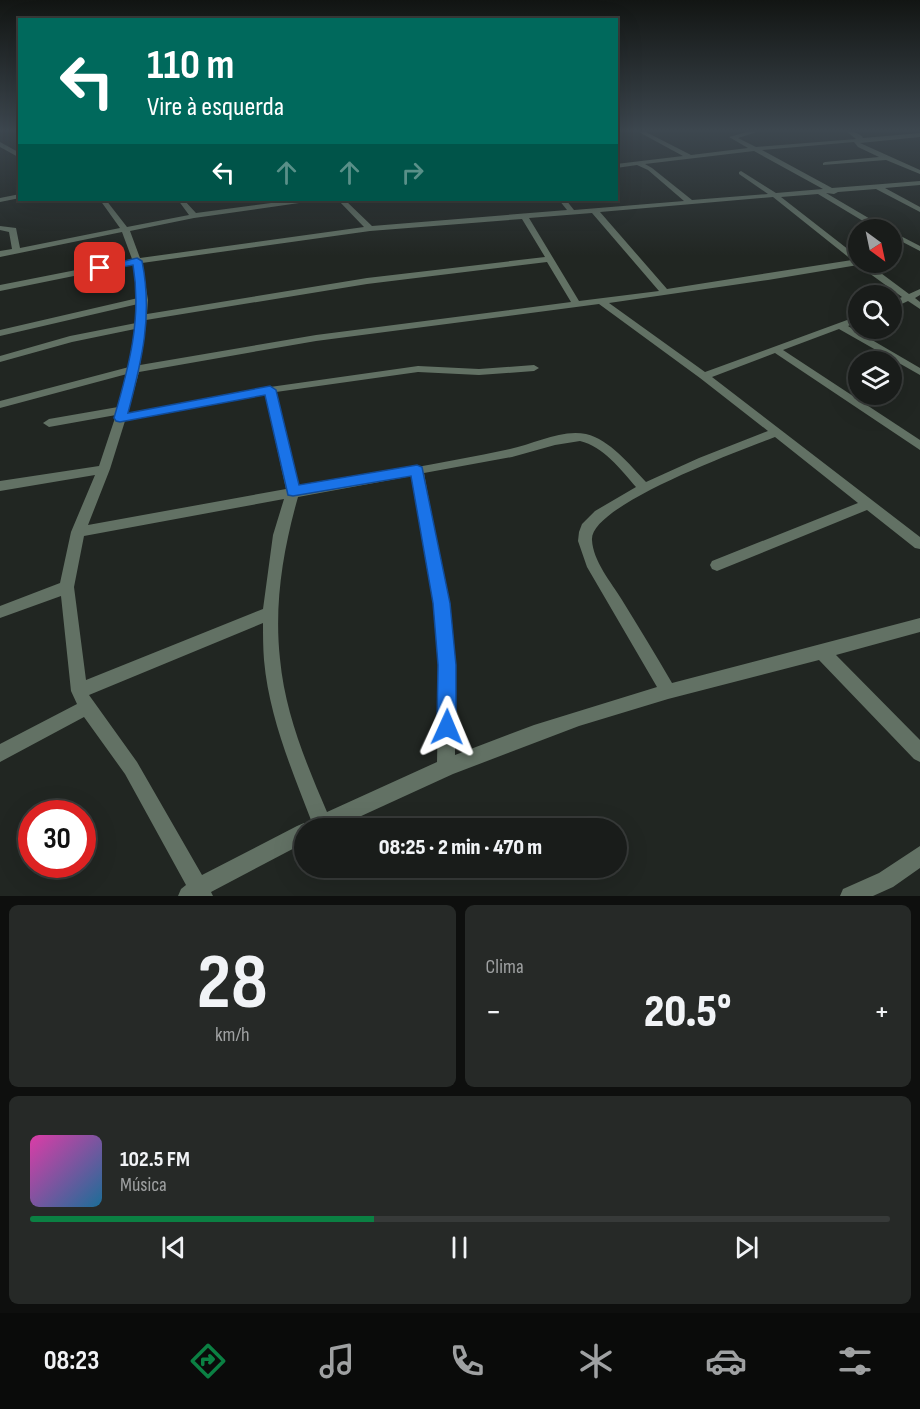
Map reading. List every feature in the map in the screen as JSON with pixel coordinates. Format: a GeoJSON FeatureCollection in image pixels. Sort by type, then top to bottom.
{"type":"FeatureCollection","features":[{"type":"Feature","properties":{"kind":"street"},"geometry":{"type":"LineString","coordinates":[[653,173],[691,203]]}},
{"type":"Feature","properties":{"kind":"street"},"geometry":{"type":"LineString","coordinates":[[741,173],[776,196],[848,253]]}},
{"type":"Feature","properties":{"kind":"street"},"geometry":{"type":"LineString","coordinates":[[799,173],[834,192]]}},
{"type":"Feature","properties":{"kind":"street"},"geometry":{"type":"LineString","coordinates":[[0,288],[137,261],[370,229],[834,192],[920,183]]}},
{"type":"Feature","properties":{"kind":"street"},"geometry":{"type":"LineString","coordinates":[[878,188],[920,210]]}},
{"type":"Feature","properties":{"kind":"street"},"geometry":{"type":"LineString","coordinates":[[821,193],[866,219]]}},
{"type":"Feature","properties":{"kind":"street"},"geometry":{"type":"LineString","coordinates":[[0,200],[18,196]]}},
{"type":"Feature","properties":{"kind":"street"},"geometry":{"type":"LineString","coordinates":[[618,199],[626,208]]}},
{"type":"Feature","properties":{"kind":"street"},"geometry":{"type":"LineString","coordinates":[[105,201],[125,229],[137,261],[143,300],[142,322],[134,369],[122,414],[104,469],[78,532],[67,587],[80,691],[87,707],[131,768],[196,893],[294,840]]}},
{"type":"Feature","properties":{"kind":"street"},"geometry":{"type":"LineString","coordinates":[[182,201],[194,216]]}},
{"type":"Feature","properties":{"kind":"street"},"geometry":{"type":"LineString","coordinates":[[0,254],[194,216],[299,201]]}},
{"type":"Feature","properties":{"kind":"street"},"geometry":{"type":"LineString","coordinates":[[342,201],[370,229]]}},
{"type":"Feature","properties":{"kind":"street"},"geometry":{"type":"LineString","coordinates":[[563,201],[573,213]]}},
{"type":"Feature","properties":{"kind":"street"},"geometry":{"type":"LineString","coordinates":[[595,211],[664,291]]}},
{"type":"Feature","properties":{"kind":"street"},"geometry":{"type":"LineString","coordinates":[[525,217],[576,303]]}},
{"type":"Feature","properties":{"kind":"street"},"geometry":{"type":"LineString","coordinates":[[0,228],[13,230],[16,251]]}},
{"type":"Feature","properties":{"kind":"street"},"geometry":{"type":"LineString","coordinates":[[902,239],[920,249]]}},
{"type":"Feature","properties":{"kind":"street"},"geometry":{"type":"LineString","coordinates":[[0,360],[70,339],[142,322],[367,281],[550,259]]}},
{"type":"Feature","properties":{"kind":"street"},"geometry":{"type":"LineString","coordinates":[[0,405],[134,369],[297,342],[785,276],[848,264]]}},
{"type":"Feature","properties":{"kind":"street"},"geometry":{"type":"LineString","coordinates":[[874,273],[920,306]]}},
{"type":"Feature","properties":{"kind":"street"},"geometry":{"type":"LineString","coordinates":[[902,300],[920,292]]}},
{"type":"Feature","properties":{"kind":"street"},"geometry":{"type":"LineString","coordinates":[[0,333],[143,300]]}},
{"type":"Feature","properties":{"kind":"street"},"geometry":{"type":"LineString","coordinates":[[601,301],[704,376],[920,544]]}},
{"type":"Feature","properties":{"kind":"street"},"geometry":{"type":"LineString","coordinates":[[704,376],[848,324]]}},
{"type":"Feature","properties":{"kind":"street"},"geometry":{"type":"LineString","coordinates":[[842,326],[920,372]]}},
{"type":"Feature","properties":{"kind":"street"},"geometry":{"type":"LineString","coordinates":[[775,349],[920,446]]}},
{"type":"Feature","properties":{"kind":"street"},"geometry":{"type":"LineString","coordinates":[[49,423],[417,369],[479,372],[534,368]]}},
{"type":"Feature","properties":{"kind":"street"},"geometry":{"type":"LineString","coordinates":[[270,390],[293,491],[280,535],[270,613],[272,661],[284,721],[311,818]]}},
{"type":"Feature","properties":{"kind":"street"},"geometry":{"type":"LineString","coordinates":[[669,692],[592,563],[585,542],[586,530],[595,519],[644,488],[776,432]]}},
{"type":"Feature","properties":{"kind":"street"},"geometry":{"type":"LineString","coordinates":[[78,532],[293,491],[512,453],[581,436],[605,449],[644,488]]}},
{"type":"Feature","properties":{"kind":"street"},"geometry":{"type":"LineString","coordinates":[[0,486],[104,469]]}},
{"type":"Feature","properties":{"kind":"street"},"geometry":{"type":"LineString","coordinates":[[417,470],[441,603],[447,665],[446,768]]}},
{"type":"Feature","properties":{"kind":"street"},"geometry":{"type":"LineString","coordinates":[[717,565],[868,504]]}},
{"type":"Feature","properties":{"kind":"street"},"geometry":{"type":"LineString","coordinates":[[0,612],[67,587]]}},
{"type":"Feature","properties":{"kind":"street"},"geometry":{"type":"LineString","coordinates":[[80,691],[270,613]]}},
{"type":"Feature","properties":{"kind":"street"},"geometry":{"type":"LineString","coordinates":[[338,818],[504,744],[669,692],[824,653],[920,625]]}},
{"type":"Feature","properties":{"kind":"street"},"geometry":{"type":"LineString","coordinates":[[824,653],[920,753]]}},
{"type":"Feature","properties":{"kind":"street"},"geometry":{"type":"LineString","coordinates":[[0,753],[87,707]]}},
{"type":"Feature","properties":{"kind":"street"},"geometry":{"type":"LineString","coordinates":[[850,896],[886,880],[920,856]]}},
{"type":"Feature","properties":{"kind":"route"},"geometry":{"type":"LineString","coordinates":[[100,268],[137,261],[141,282],[143,300],[141,325],[134,369],[120,418],[270,390],[293,491],[417,470],[441,603],[447,665],[447,727]]}}]}
